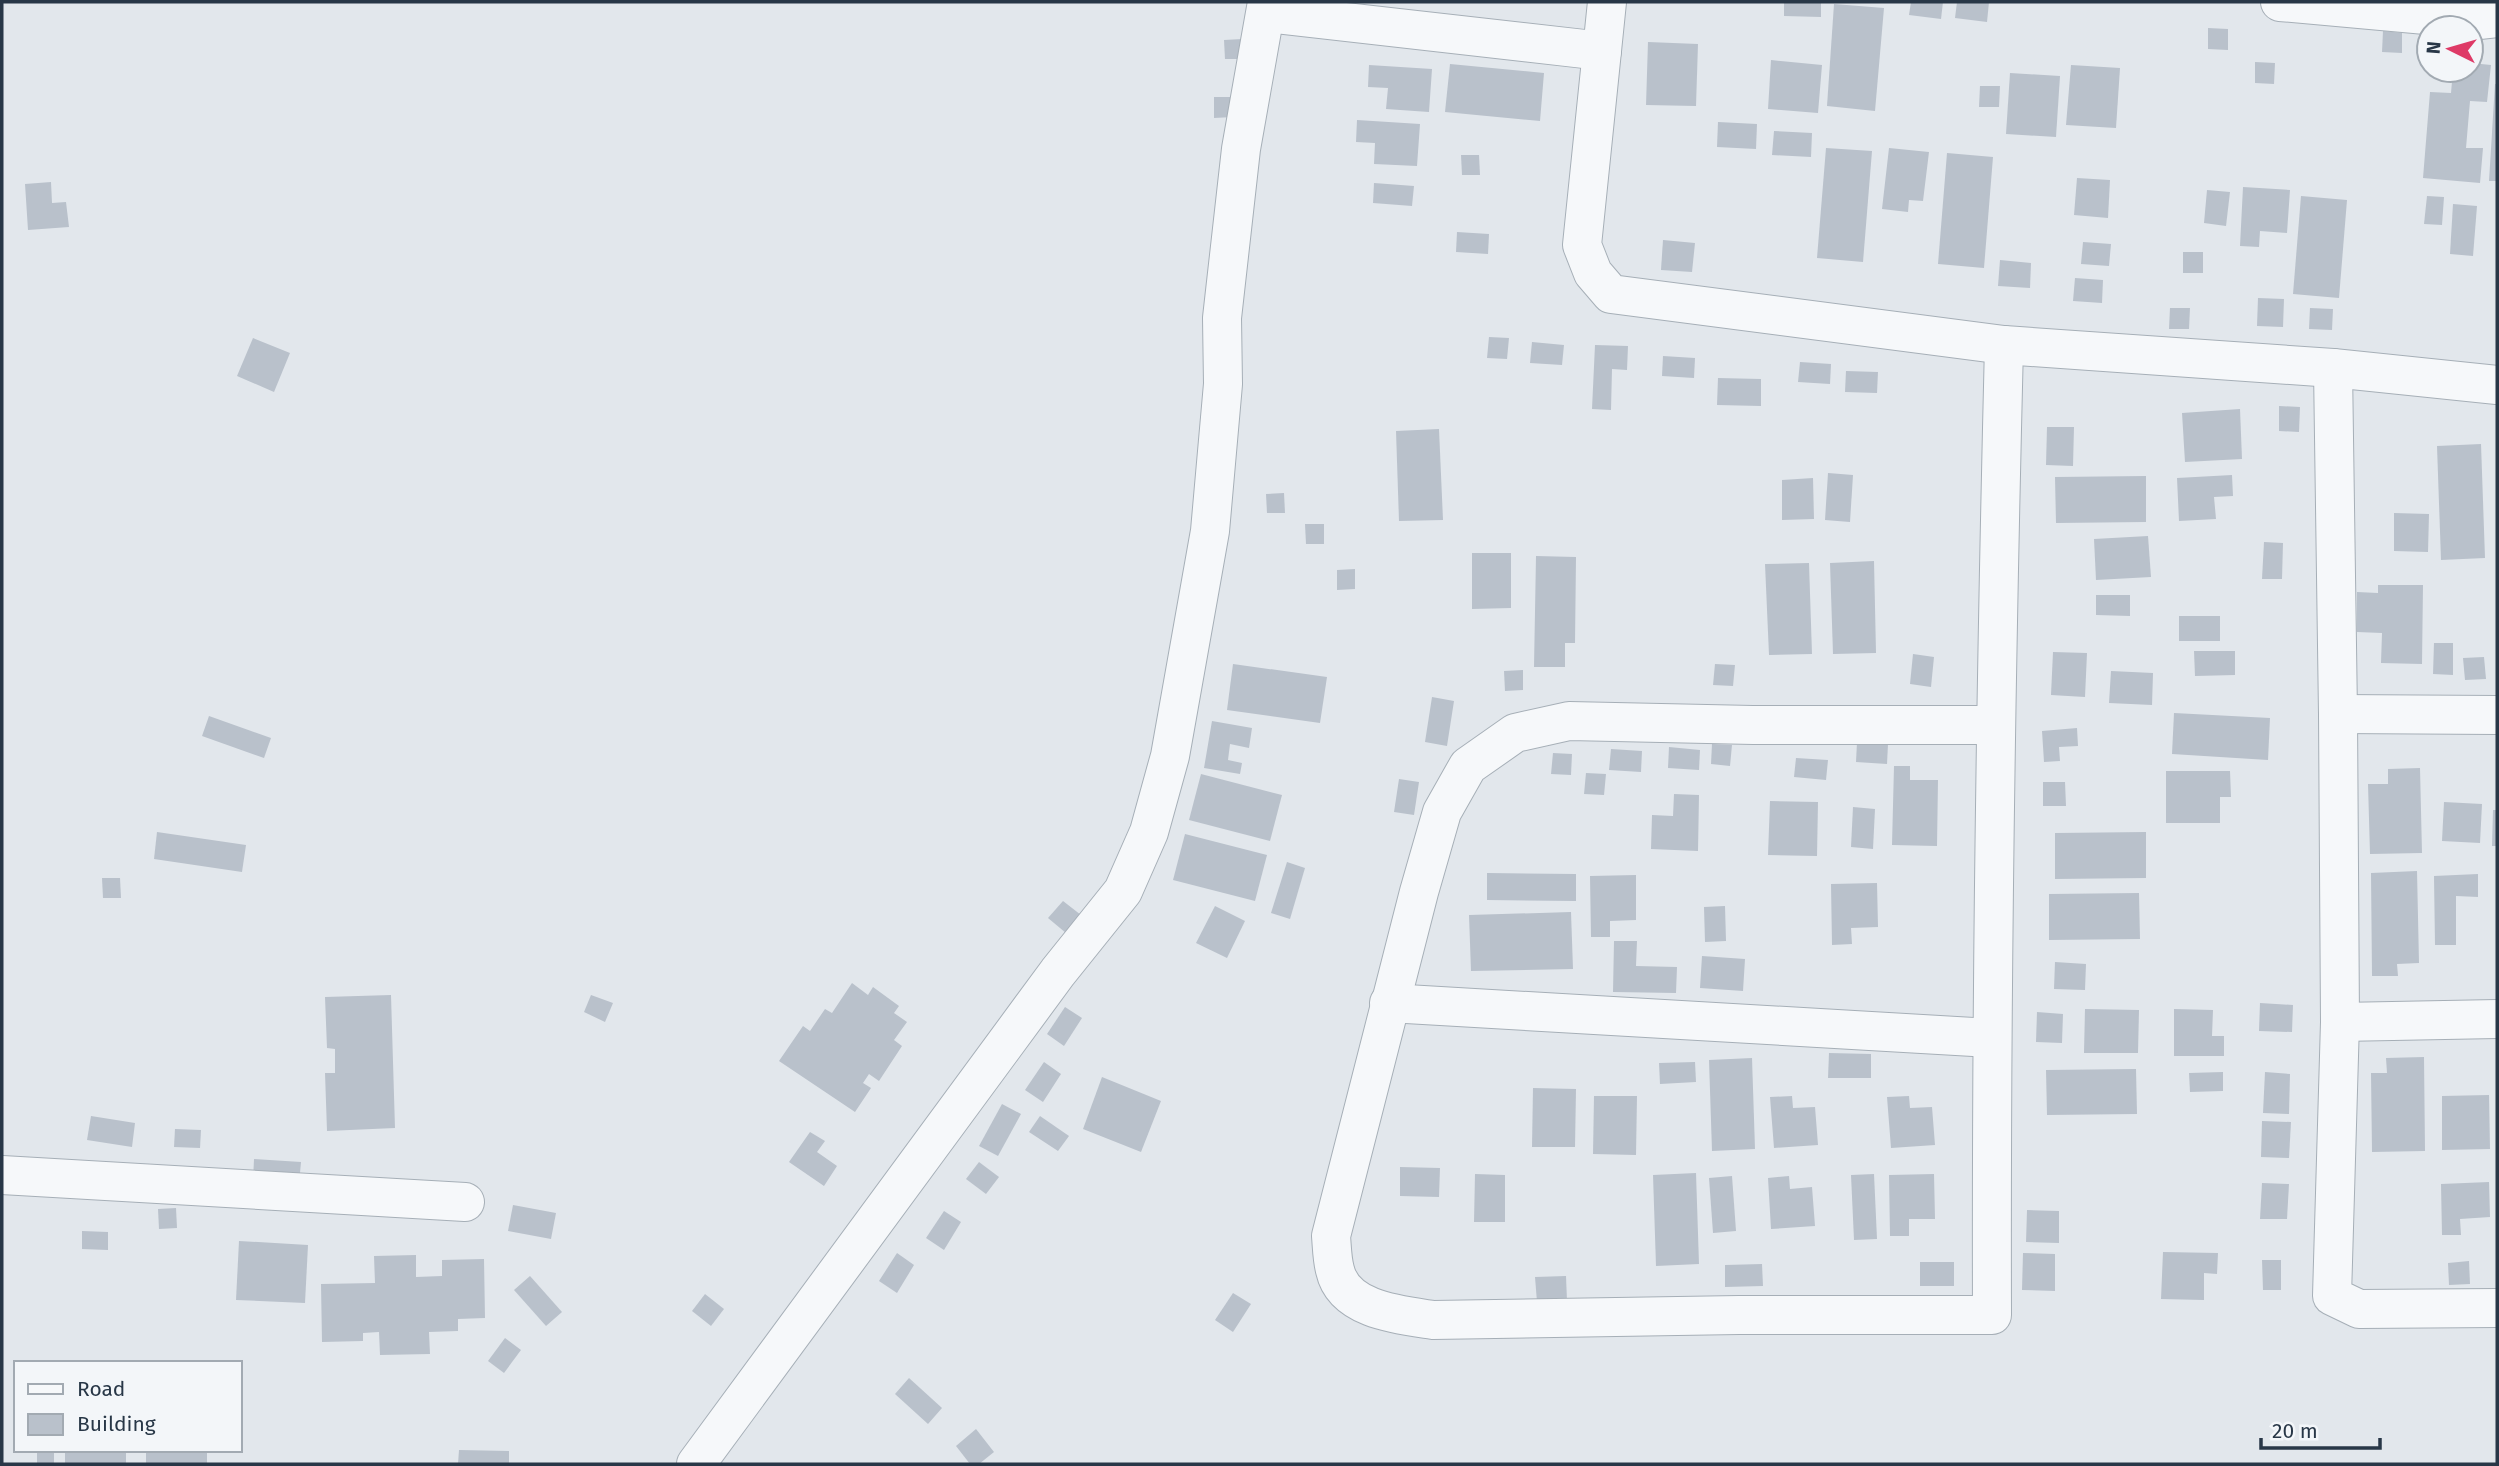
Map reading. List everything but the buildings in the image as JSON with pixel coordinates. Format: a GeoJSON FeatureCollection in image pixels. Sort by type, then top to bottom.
{"type":"FeatureCollection","features":[{"type":"Feature","properties":{"kind":"street"},"geometry":{"type":"LineString","coordinates":[[1607,2],[1583,245],[1593,273],[1611,294],[2004,345],[2333,368],[2497,385]]}},
{"type":"Feature","properties":{"kind":"street"},"geometry":{"type":"LineString","coordinates":[[2280,2],[2481,20],[2497,18]]}},
{"type":"Feature","properties":{"kind":"street"},"geometry":{"type":"LineString","coordinates":[[696,1464],[1058,972],[1123,891],[1149,832],[1170,756],[1210,531],[1223,384],[1222,318],[1241,149],[1266,8],[1602,51]]}},
{"type":"Feature","properties":{"kind":"street"},"geometry":{"type":"LineString","coordinates":[[1994,725],[1753,725],[1569,721],[1515,733],[1468,765],[1443,812],[1389,1003],[1331,1236],[1335,1272],[1350,1296],[1390,1314],[1433,1320],[1739,1315],[1992,1315],[1994,725],[2004,345]]}},
{"type":"Feature","properties":{"kind":"street"},"geometry":{"type":"LineString","coordinates":[[2333,368],[2340,1022],[2332,1296],[2359,1309],[2497,1308]]}},
{"type":"Feature","properties":{"kind":"street"},"geometry":{"type":"LineString","coordinates":[[2338,714],[2497,715]]}},
{"type":"Feature","properties":{"kind":"street"},"geometry":{"type":"LineString","coordinates":[[1389,1003],[1991,1038]]}},
{"type":"Feature","properties":{"kind":"street"},"geometry":{"type":"LineString","coordinates":[[2340,1022],[2497,1019]]}},
{"type":"Feature","properties":{"kind":"street"},"geometry":{"type":"LineString","coordinates":[[2,1175],[465,1202]]}}]}
